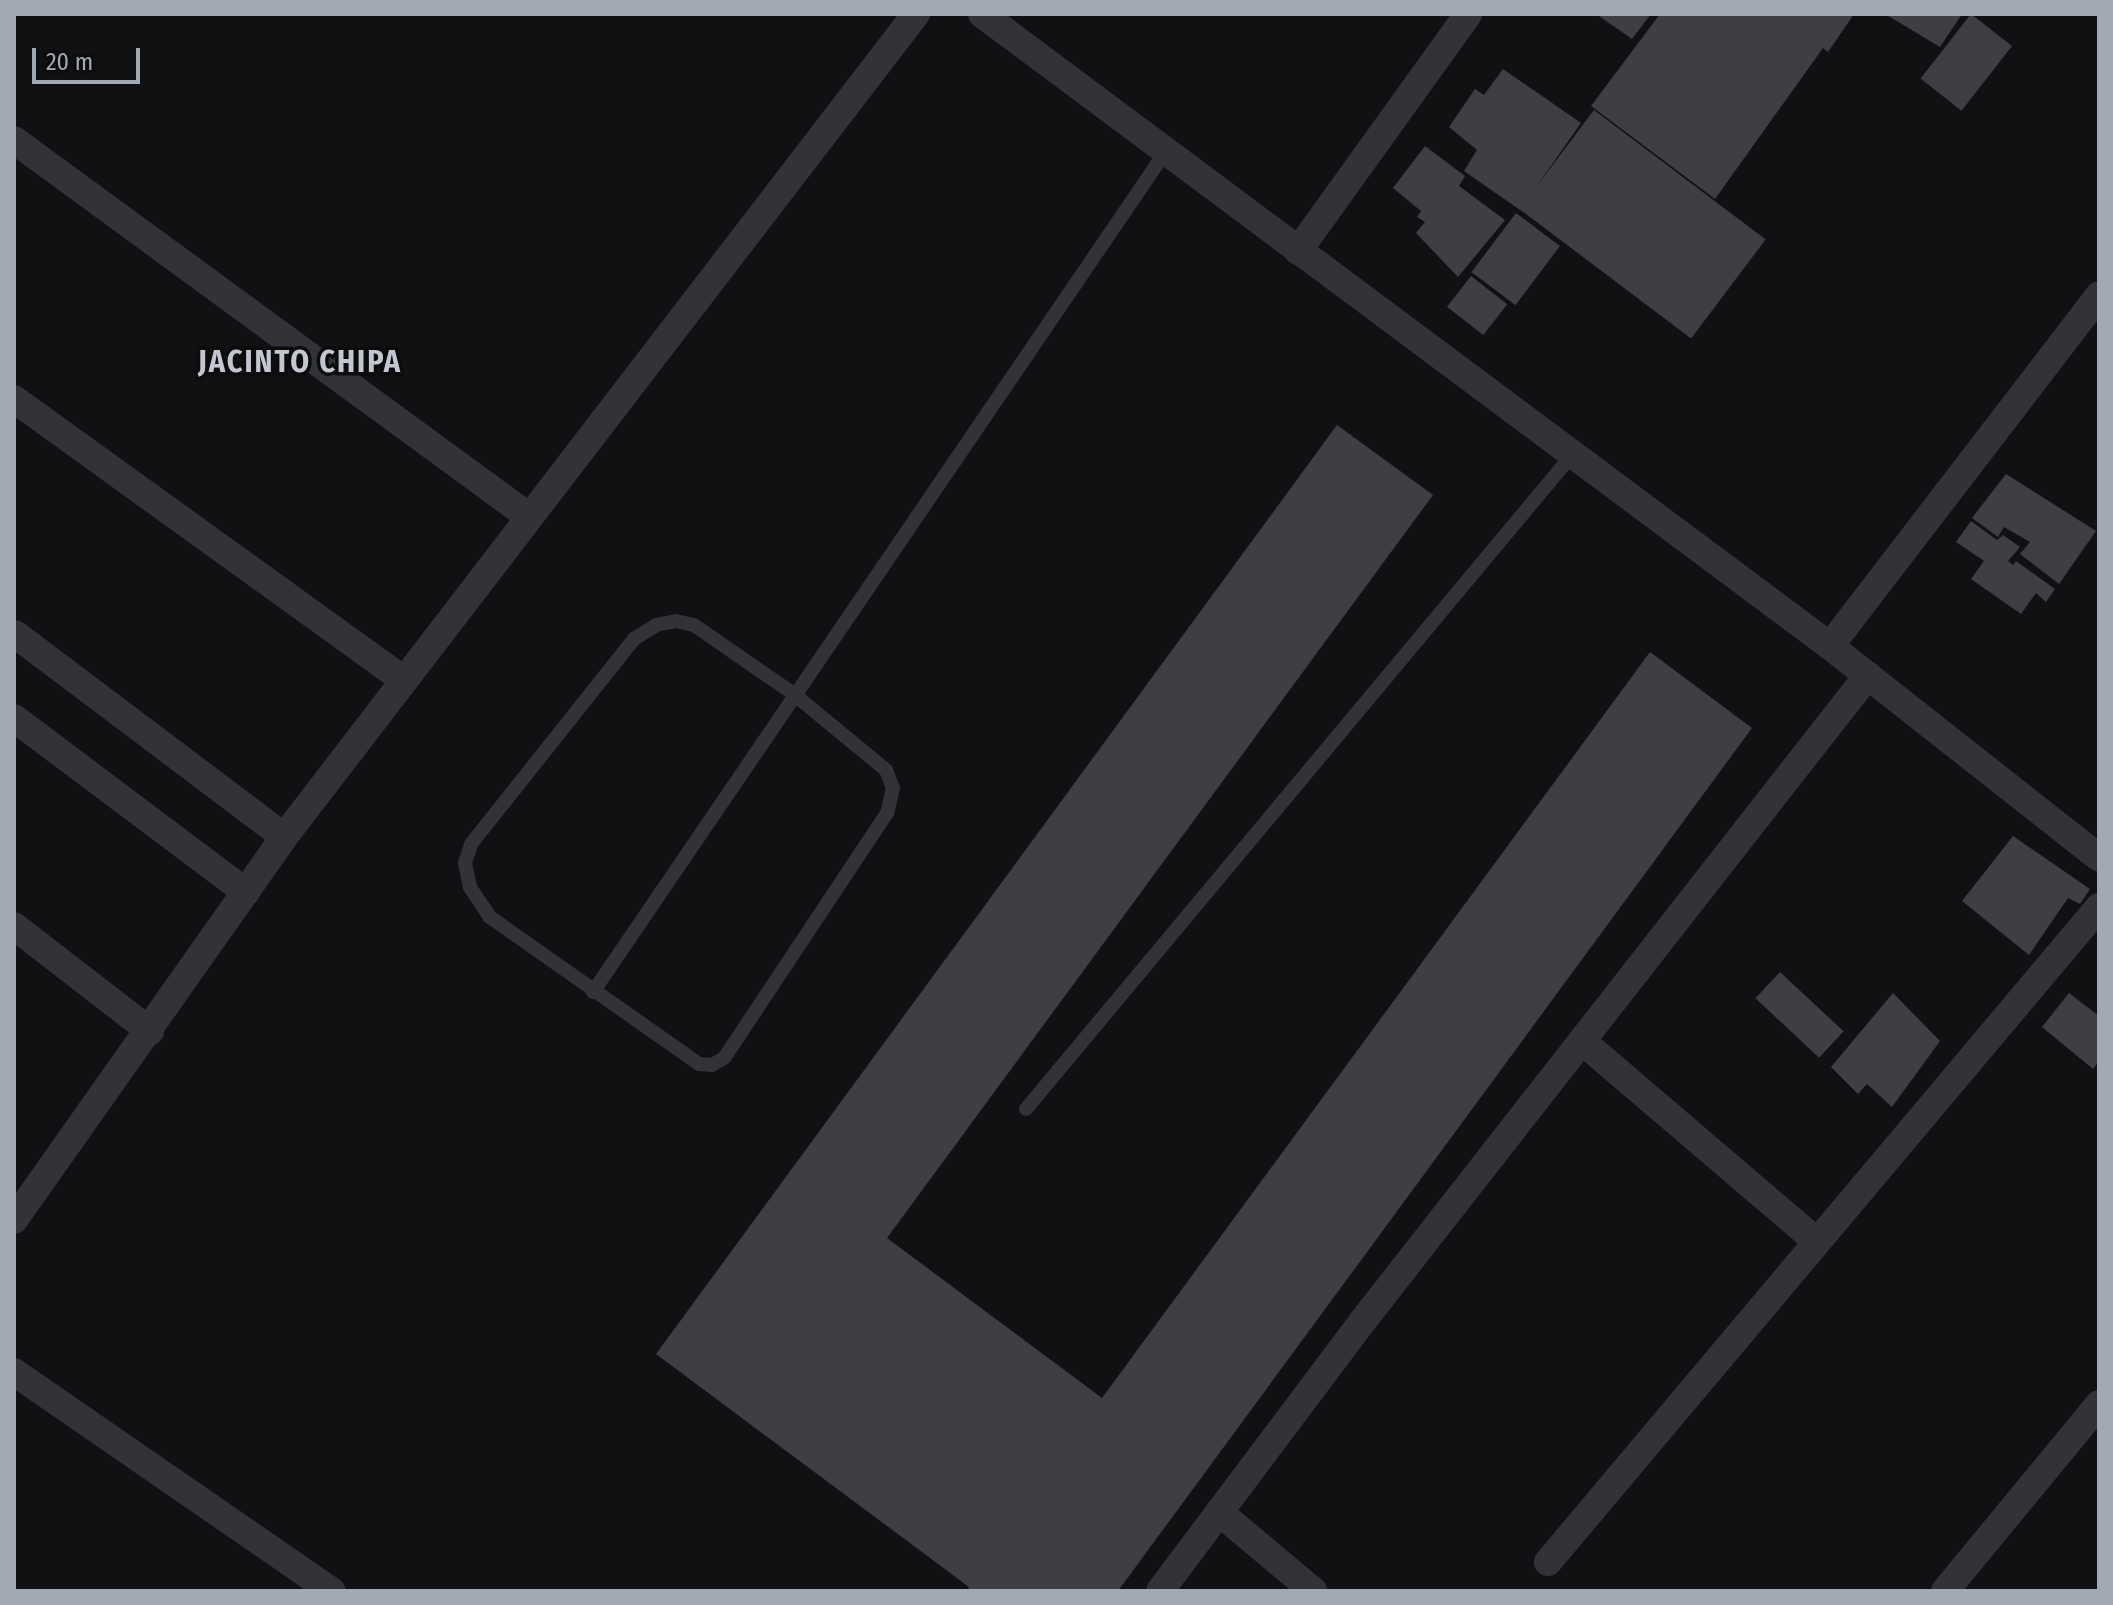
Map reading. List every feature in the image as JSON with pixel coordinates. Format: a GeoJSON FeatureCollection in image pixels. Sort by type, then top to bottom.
{"type":"FeatureCollection","features":[{"type":"Feature","properties":{"kind":"street"},"geometry":{"type":"LineString","coordinates":[[14,1220],[284,837],[916,14]]}},
{"type":"Feature","properties":{"kind":"street"},"geometry":{"type":"LineString","coordinates":[[982,14],[1164,154],[1830,646],[2099,858]]}},
{"type":"Feature","properties":{"kind":"street"},"geometry":{"type":"LineString","coordinates":[[1298,251],[1468,14]]}},
{"type":"Feature","properties":{"kind":"street"},"geometry":{"type":"LineString","coordinates":[[14,140],[528,516]]}},
{"type":"Feature","properties":{"kind":"street"},"geometry":{"type":"LineString","coordinates":[[1830,646],[2099,295]]}},
{"type":"Feature","properties":{"kind":"street"},"geometry":{"type":"LineString","coordinates":[[14,399],[404,680]]}},
{"type":"Feature","properties":{"kind":"street"},"geometry":{"type":"LineString","coordinates":[[15,634],[284,837]]}},
{"type":"Feature","properties":{"kind":"street"},"geometry":{"type":"LineString","coordinates":[[1160,1591],[1582,1041],[1868,675]]}},
{"type":"Feature","properties":{"kind":"street"},"geometry":{"type":"LineString","coordinates":[[14,718],[246,892]]}},
{"type":"Feature","properties":{"kind":"street"},"geometry":{"type":"LineString","coordinates":[[1548,1562],[2099,907]]}},
{"type":"Feature","properties":{"kind":"street"},"geometry":{"type":"LineString","coordinates":[[14,926],[150,1031]]}},
{"type":"Feature","properties":{"kind":"street"},"geometry":{"type":"LineString","coordinates":[[1582,1041],[1817,1242]]}},
{"type":"Feature","properties":{"kind":"street"},"geometry":{"type":"LineString","coordinates":[[14,1372],[332,1591]]}},
{"type":"Feature","properties":{"kind":"street"},"geometry":{"type":"LineString","coordinates":[[1945,1591],[2099,1404]]}},
{"type":"Feature","properties":{"kind":"street"},"geometry":{"type":"LineString","coordinates":[[1219,1512],[1313,1591]]}},
{"type":"Feature","properties":{"kind":"lane"},"geometry":{"type":"LineString","coordinates":[[593,992],[1164,154]]}},
{"type":"Feature","properties":{"kind":"lane"},"geometry":{"type":"LineString","coordinates":[[1026,1109],[1572,455]]}},
{"type":"Feature","properties":{"kind":"lane"},"geometry":{"type":"LineString","coordinates":[[656,625],[694,625],[795,695],[886,770],[893,788],[887,813],[724,1058],[712,1065],[699,1064],[490,917],[470,887],[465,863],[471,844],[634,639],[656,625]]}},
{"type":"Feature","properties":{"kind":"building"},"geometry":{"type":"Polygon","coordinates":[[[1596,14],[1651,14],[1632,39],[1596,14]]]}},
{"type":"Feature","properties":{"kind":"building"},"geometry":{"type":"Polygon","coordinates":[[[1660,14],[1854,14],[1828,52],[1823,48],[1715,199],[1591,106],[1660,14]]]}},
{"type":"Feature","properties":{"kind":"building"},"geometry":{"type":"Polygon","coordinates":[[[1885,14],[1962,14],[1940,47],[1885,14]]]}},
{"type":"Feature","properties":{"kind":"building"},"geometry":{"type":"Polygon","coordinates":[[[1971,14],[2012,46],[1961,111],[1921,79],[1971,14]]]}},
{"type":"Feature","properties":{"kind":"building"},"geometry":{"type":"Polygon","coordinates":[[[1503,69],[1581,123],[1520,210],[1464,171],[1477,150],[1449,127],[1475,89],[1484,95],[1503,69]]]}},
{"type":"Feature","properties":{"kind":"building"},"geometry":{"type":"Polygon","coordinates":[[[1594,110],[1766,239],[1691,338],[1519,209],[1594,110]]]}},
{"type":"Feature","properties":{"kind":"building"},"geometry":{"type":"Polygon","coordinates":[[[1425,146],[1465,176],[1459,186],[1505,220],[1458,277],[1416,233],[1425,222],[1417,217],[1421,211],[1393,188],[1425,146]]]}},
{"type":"Feature","properties":{"kind":"building"},"geometry":{"type":"Polygon","coordinates":[[[1516,213],[1560,246],[1515,305],[1471,272],[1516,213]]]}},
{"type":"Feature","properties":{"kind":"building"},"geometry":{"type":"Polygon","coordinates":[[[1471,276],[1507,304],[1483,335],[1447,307],[1471,276]]]}},
{"type":"Feature","properties":{"kind":"building"},"geometry":{"type":"Polygon","coordinates":[[[1337,425],[1433,495],[887,1238],[1102,1398],[1650,652],[1752,728],[1118,1591],[967,1591],[969,1587],[656,1354],[1337,425]]]}},
{"type":"Feature","properties":{"kind":"building"},"geometry":{"type":"Polygon","coordinates":[[[2006,474],[2096,531],[2059,584],[2020,554],[2030,542],[2004,527],[1998,537],[1972,518],[2006,474]]]}},
{"type":"Feature","properties":{"kind":"building"},"geometry":{"type":"Polygon","coordinates":[[[1971,521],[1997,540],[2003,535],[2020,547],[2008,561],[2013,565],[2016,561],[2055,589],[2046,602],[2036,593],[2021,614],[1971,579],[1984,561],[1956,542],[1971,521]]]}},
{"type":"Feature","properties":{"kind":"building"},"geometry":{"type":"Polygon","coordinates":[[[2013,836],[2090,889],[2080,904],[2068,898],[2029,955],[1962,901],[2013,836]]]}},
{"type":"Feature","properties":{"kind":"building"},"geometry":{"type":"Polygon","coordinates":[[[1780,972],[1844,1031],[1819,1058],[1755,998],[1780,972]]]}},
{"type":"Feature","properties":{"kind":"building"},"geometry":{"type":"Polygon","coordinates":[[[1893,993],[1940,1041],[1892,1107],[1867,1084],[1858,1094],[1831,1067],[1893,993]]]}},
{"type":"Feature","properties":{"kind":"building"},"geometry":{"type":"Polygon","coordinates":[[[2069,993],[2099,1016],[2099,1061],[2093,1069],[2042,1027],[2069,993]]]}},
{"type":"Feature","properties":{"kind":"district","name":"JACINTO CHIPA"},"geometry":{"type":"Point","coordinates":[300,362]}}]}
